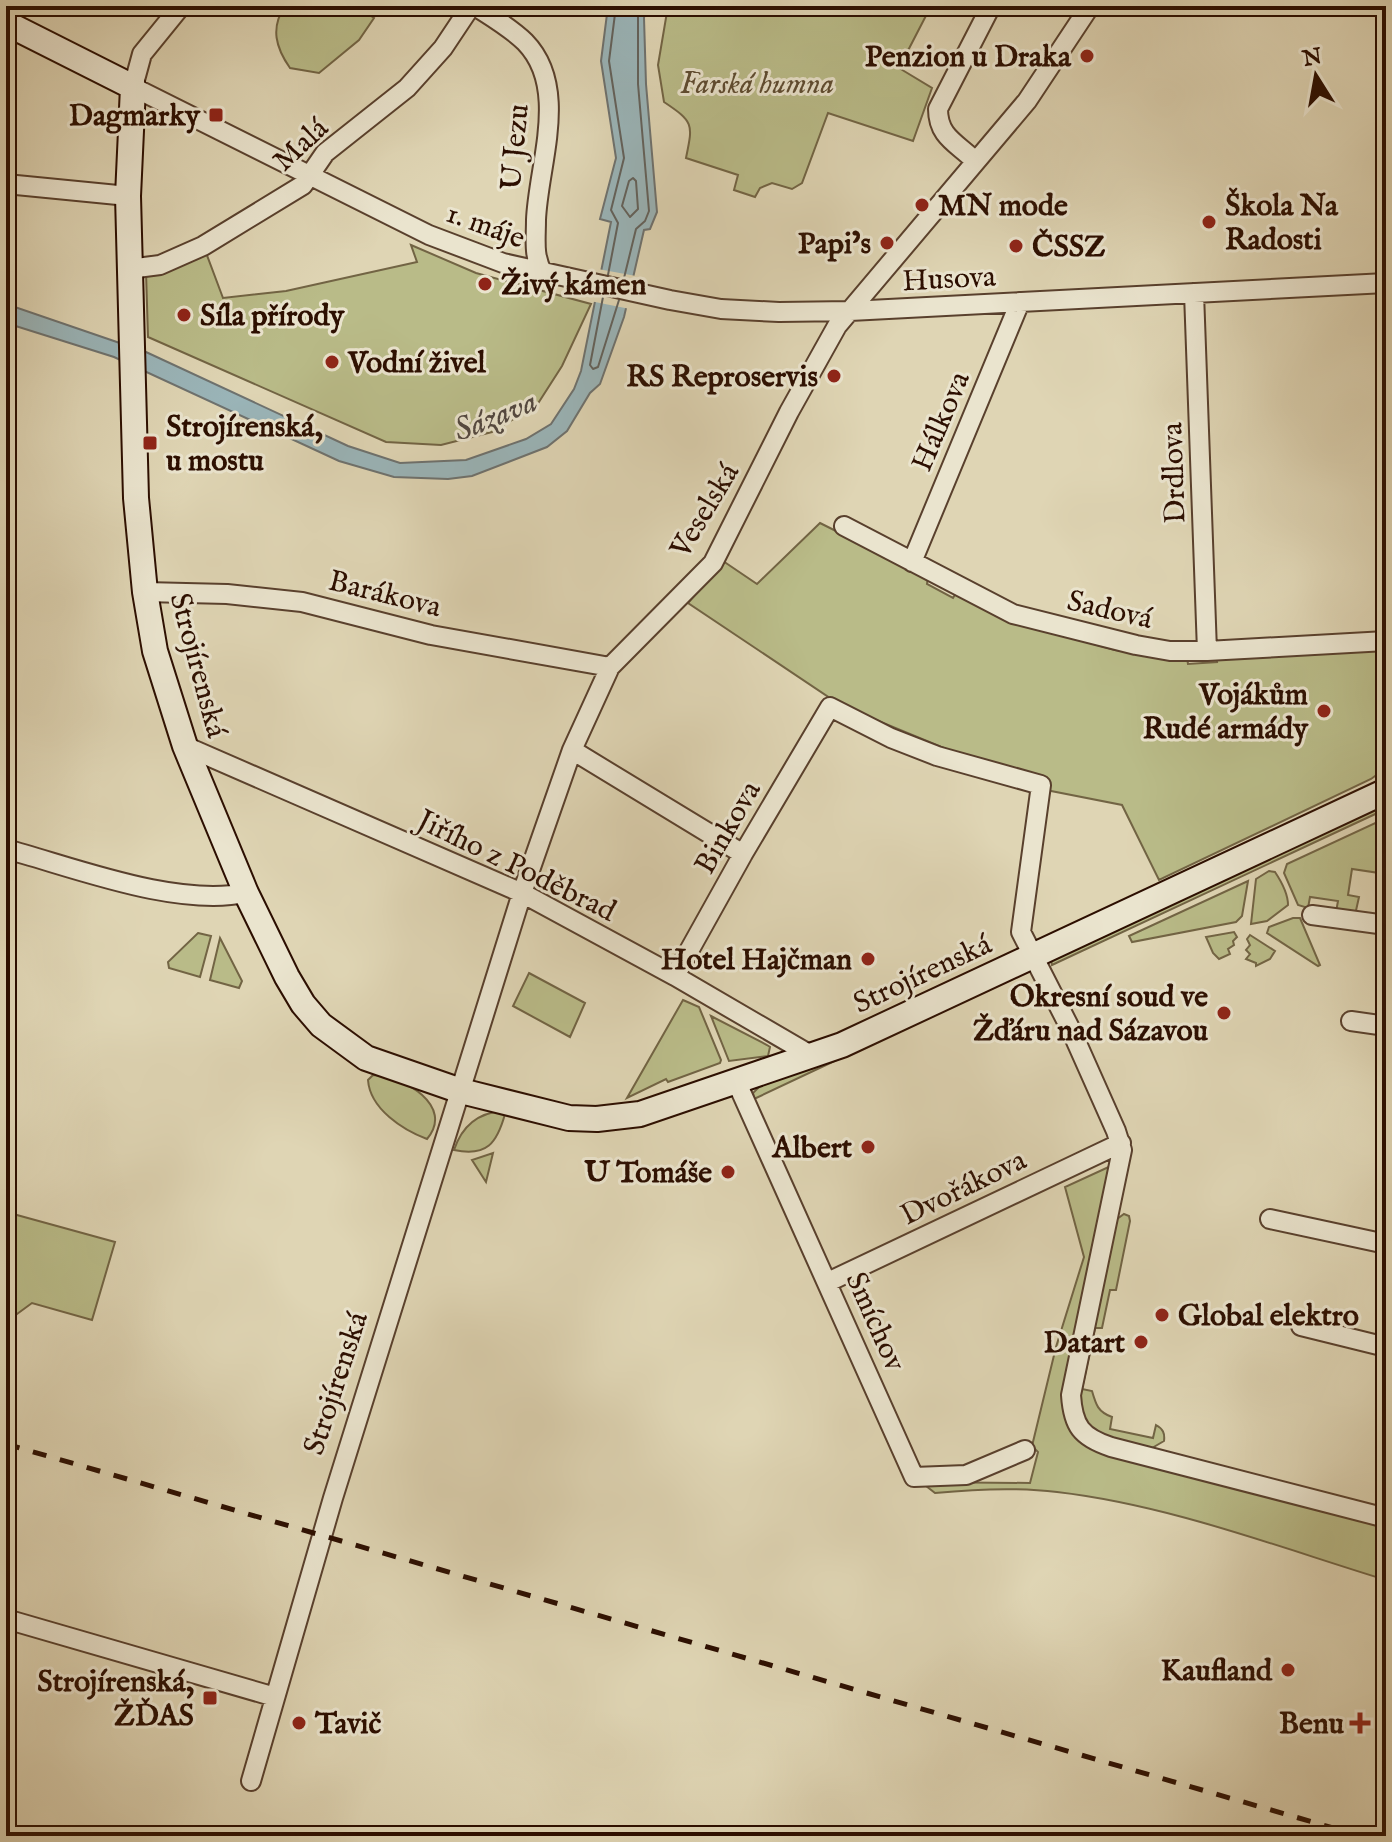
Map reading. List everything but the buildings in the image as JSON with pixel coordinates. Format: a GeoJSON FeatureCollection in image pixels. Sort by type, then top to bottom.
{"type":"FeatureCollection","features":[{"type":"Feature","properties":{"kind":"street"},"geometry":{"type":"LineString","coordinates":[[6,23],[133,87],[142,54],[181,6]]}},
{"type":"Feature","properties":{"kind":"street","name":"Malá"},"geometry":{"type":"LineString","coordinates":[[129,269],[160,265],[203,246],[303,185],[325,153],[407,88],[443,48],[473,6]]}},
{"type":"Feature","properties":{"kind":"street","name":"U Jezu"},"geometry":{"type":"LineString","coordinates":[[473,6],[525,42],[535,56],[547,86],[549,111],[535,260],[549,275]]}},
{"type":"Feature","properties":{"kind":"street"},"geometry":{"type":"LineString","coordinates":[[975,161],[944,134],[938,122],[938,109],[991,6]]}},
{"type":"Feature","properties":{"kind":"street","name":"Veselská"},"geometry":{"type":"LineString","coordinates":[[461,1091],[522,893],[572,750],[610,667],[713,563],[837,326],[1027,101],[1090,6]]}},
{"type":"Feature","properties":{"kind":"street","name":"1. máje"},"geometry":{"type":"LineString","coordinates":[[133,87],[457,248],[549,275],[721,309],[850,311]]}},
{"type":"Feature","properties":{"kind":"street","name":"Strojírenská"},"geometry":{"type":"LineString","coordinates":[[133,87],[128,196],[136,498],[145,592],[155,651],[185,746],[246,893],[303,1004],[331,1034],[366,1058],[461,1091],[569,1118],[597,1119],[640,1114],[814,1057],[1386,791]]}},
{"type":"Feature","properties":{"kind":"street"},"geometry":{"type":"LineString","coordinates":[[6,184],[128,196]]}},
{"type":"Feature","properties":{"kind":"street","name":"Husova"},"geometry":{"type":"LineString","coordinates":[[850,311],[1386,283]]}},
{"type":"Feature","properties":{"kind":"street","name":"Drdlova"},"geometry":{"type":"LineString","coordinates":[[1194,293],[1207,651]]}},
{"type":"Feature","properties":{"kind":"street","name":"Hálkova"},"geometry":{"type":"LineString","coordinates":[[912,562],[1020,302]]}},
{"type":"Feature","properties":{"kind":"street","name":"Sadová"},"geometry":{"type":"LineString","coordinates":[[844,526],[1013,614],[1136,645],[1170,651],[1207,651],[1386,641]]}},
{"type":"Feature","properties":{"kind":"street","name":"Barákova"},"geometry":{"type":"LineString","coordinates":[[145,592],[227,594],[302,602],[431,635],[610,667]]}},
{"type":"Feature","properties":{"kind":"street","name":"Binkova"},"geometry":{"type":"LineString","coordinates":[[675,976],[830,707],[891,738],[937,756],[1041,785],[1021,932],[1034,957]]}},
{"type":"Feature","properties":{"kind":"street","name":"Jiřího z Poděbrad"},"geometry":{"type":"LineString","coordinates":[[185,746],[522,893],[675,976],[814,1057]]}},
{"type":"Feature","properties":{"kind":"street"},"geometry":{"type":"LineString","coordinates":[[572,750],[743,854]]}},
{"type":"Feature","properties":{"kind":"street"},"geometry":{"type":"LineString","coordinates":[[6,849],[154,889],[203,896],[246,893]]}},
{"type":"Feature","properties":{"kind":"street"},"geometry":{"type":"LineString","coordinates":[[1312,915],[1386,925]]}},
{"type":"Feature","properties":{"kind":"street"},"geometry":{"type":"LineString","coordinates":[[1034,957],[1071,1030],[1121,1143],[1122,1158],[1116,1189],[1071,1395],[1073,1418],[1084,1433],[1097,1443],[1386,1518]]}},
{"type":"Feature","properties":{"kind":"street"},"geometry":{"type":"LineString","coordinates":[[1351,1021],[1386,1026]]}},
{"type":"Feature","properties":{"kind":"street","name":"Smíchov"},"geometry":{"type":"LineString","coordinates":[[737,1083],[914,1477],[966,1475],[1025,1450]]}},
{"type":"Feature","properties":{"kind":"street","name":"Strojírenská"},"geometry":{"type":"LineString","coordinates":[[251,1781],[333,1498],[461,1091]]}},
{"type":"Feature","properties":{"kind":"street","name":"Dvořákova"},"geometry":{"type":"LineString","coordinates":[[828,1282],[1121,1143]]}},
{"type":"Feature","properties":{"kind":"street"},"geometry":{"type":"LineString","coordinates":[[1270,1219],[1386,1244]]}},
{"type":"Feature","properties":{"kind":"street"},"geometry":{"type":"LineString","coordinates":[[1301,1326],[1386,1347]]}},
{"type":"Feature","properties":{"kind":"street"},"geometry":{"type":"LineString","coordinates":[[6,1619],[275,1697]]}},
{"type":"Feature","properties":{"kind":"green space"},"geometry":{"type":"Polygon","coordinates":[[[285,6],[357,6],[374,18],[359,40],[319,73],[290,68],[281,53],[276,30],[285,6]]]}},
{"type":"Feature","properties":{"kind":"green space","name":"Farská humna"},"geometry":{"type":"Polygon","coordinates":[[[668,6],[931,6],[899,68],[932,88],[913,141],[828,113],[802,183],[792,189],[772,183],[760,188],[755,197],[734,190],[738,175],[686,158],[689,125],[681,114],[664,102],[658,65],[668,6]]]}},
{"type":"Feature","properties":{"kind":"green space"},"geometry":{"type":"Polygon","coordinates":[[[411,245],[476,273],[591,304],[562,366],[537,405],[492,432],[441,445],[386,442],[148,337],[146,272],[205,250],[223,298],[286,291],[417,262],[411,245]]]}},
{"type":"Feature","properties":{"kind":"green space"},"geometry":{"type":"Polygon","coordinates":[[[820,523],[928,577],[927,584],[953,598],[956,593],[1025,625],[1115,650],[1187,658],[1188,664],[1217,662],[1216,657],[1386,649],[1386,768],[1371,779],[1159,880],[1122,805],[1046,790],[842,706],[688,603],[723,561],[757,584],[820,523]]]}},
{"type":"Feature","properties":{"kind":"green space"},"geometry":{"type":"Polygon","coordinates":[[[1386,805],[1386,809],[1052,965],[1051,960],[1352,816],[1386,805]]]}},
{"type":"Feature","properties":{"kind":"green space"},"geometry":{"type":"Polygon","coordinates":[[[1386,818],[1386,874],[1352,869],[1348,895],[1359,897],[1355,915],[1336,912],[1338,901],[1310,897],[1308,908],[1298,905],[1284,873],[1287,864],[1386,818]]]}},
{"type":"Feature","properties":{"kind":"green space"},"geometry":{"type":"Polygon","coordinates":[[[1269,871],[1275,872],[1280,879],[1288,905],[1267,921],[1251,924],[1256,879],[1269,871]]]}},
{"type":"Feature","properties":{"kind":"green space"},"geometry":{"type":"Polygon","coordinates":[[[1248,881],[1242,916],[1236,922],[1132,942],[1129,936],[1248,881]]]}},
{"type":"Feature","properties":{"kind":"green space"},"geometry":{"type":"Polygon","coordinates":[[[1300,918],[1320,965],[1267,933],[1269,927],[1300,918]]]}},
{"type":"Feature","properties":{"kind":"green space"},"geometry":{"type":"Polygon","coordinates":[[[1234,932],[1237,937],[1228,949],[1230,954],[1219,959],[1206,937],[1234,932]]]}},
{"type":"Feature","properties":{"kind":"green space"},"geometry":{"type":"Polygon","coordinates":[[[198,933],[211,936],[200,977],[169,968],[168,962],[198,933]]]}},
{"type":"Feature","properties":{"kind":"green space"},"geometry":{"type":"Polygon","coordinates":[[[1250,935],[1275,951],[1270,959],[1256,966],[1256,963],[1246,959],[1250,954],[1246,950],[1250,945],[1247,939],[1250,935]]]}},
{"type":"Feature","properties":{"kind":"green space"},"geometry":{"type":"Polygon","coordinates":[[[220,938],[242,981],[239,988],[210,980],[220,938]]]}},
{"type":"Feature","properties":{"kind":"green space"},"geometry":{"type":"Polygon","coordinates":[[[529,973],[585,1003],[570,1037],[513,1006],[529,973]]]}},
{"type":"Feature","properties":{"kind":"green space"},"geometry":{"type":"Polygon","coordinates":[[[683,1000],[699,1007],[720,1063],[668,1082],[666,1079],[627,1098],[683,1000]]]}},
{"type":"Feature","properties":{"kind":"green space"},"geometry":{"type":"Polygon","coordinates":[[[711,1016],[770,1047],[768,1056],[729,1061],[711,1016]]]}},
{"type":"Feature","properties":{"kind":"green space"},"geometry":{"type":"Polygon","coordinates":[[[843,1057],[754,1099],[753,1093],[760,1086],[843,1057]]]}},
{"type":"Feature","properties":{"kind":"green space"},"geometry":{"type":"Polygon","coordinates":[[[373,1075],[398,1081],[422,1095],[435,1115],[434,1127],[427,1139],[398,1124],[381,1109],[370,1090],[368,1080],[373,1075]]]}},
{"type":"Feature","properties":{"kind":"green space"},"geometry":{"type":"Polygon","coordinates":[[[502,1111],[505,1114],[502,1124],[489,1146],[475,1151],[454,1150],[461,1134],[472,1122],[502,1111]]]}},
{"type":"Feature","properties":{"kind":"green space"},"geometry":{"type":"Polygon","coordinates":[[[493,1153],[486,1182],[472,1160],[493,1153]]]}},
{"type":"Feature","properties":{"kind":"green space"},"geometry":{"type":"Polygon","coordinates":[[[1113,1165],[1073,1432],[1386,1524],[1386,1580],[1223,1528],[1099,1498],[1042,1490],[935,1493],[921,1482],[1030,1483],[1038,1452],[1032,1446],[1056,1347],[1084,1257],[1065,1187],[1113,1165]]]}},
{"type":"Feature","properties":{"kind":"green space"},"geometry":{"type":"Polygon","coordinates":[[[6,1212],[115,1242],[92,1320],[32,1303],[6,1322],[6,1212]]]}},
{"type":"Feature","properties":{"kind":"green space"},"geometry":{"type":"Polygon","coordinates":[[[1124,1214],[1129,1216],[1130,1221],[1116,1290],[1110,1290],[1102,1328],[1095,1328],[1082,1389],[1092,1391],[1098,1407],[1112,1417],[1110,1429],[1153,1438],[1156,1425],[1160,1428],[1164,1441],[1152,1448],[1102,1437],[1083,1420],[1078,1392],[1117,1219],[1124,1214]]]}},
{"type":"Feature","properties":{"kind":"water"},"geometry":{"type":"Polygon","coordinates":[[[608,6],[646,6],[646,84],[657,212],[650,229],[644,230],[624,317],[600,384],[590,393],[567,431],[547,447],[472,476],[448,479],[394,477],[339,461],[114,357],[6,323],[6,306],[12,306],[146,352],[348,446],[400,463],[466,460],[526,439],[551,424],[574,389],[581,371],[611,222],[600,219],[616,158],[601,61],[608,6]]]}},
{"type":"Feature","properties":{"kind":"pier"},"geometry":{"type":"Polygon","coordinates":[[[598,269],[636,276],[630,309],[590,301],[598,269]]]}},
{"type":"Feature","properties":{"kind":"railway"},"geometry":{"type":"LineString","coordinates":[[6,1444],[1361,1836]]}},
{"type":"Feature","properties":{"kind":"place","name":"Penzion u Draka"},"geometry":{"type":"Point","coordinates":[1087,56]}},
{"type":"Feature","properties":{"kind":"place","name":"Dagmarky"},"geometry":{"type":"Point","coordinates":[216,115]}},
{"type":"Feature","properties":{"kind":"place","name":"MN mode"},"geometry":{"type":"Point","coordinates":[922,205]}},
{"type":"Feature","properties":{"kind":"place","name":"Škola Na Radosti"},"geometry":{"type":"Point","coordinates":[1209,222]}},
{"type":"Feature","properties":{"kind":"place","name":"Papi’s"},"geometry":{"type":"Point","coordinates":[887,243]}},
{"type":"Feature","properties":{"kind":"place","name":"ČSSZ"},"geometry":{"type":"Point","coordinates":[1016,246]}},
{"type":"Feature","properties":{"kind":"place","name":"Živý kámen"},"geometry":{"type":"Point","coordinates":[485,284]}},
{"type":"Feature","properties":{"kind":"place","name":"Síla přírody"},"geometry":{"type":"Point","coordinates":[184,315]}},
{"type":"Feature","properties":{"kind":"place","name":"Vodní živel"},"geometry":{"type":"Point","coordinates":[332,362]}},
{"type":"Feature","properties":{"kind":"place","name":"RS Reproservis"},"geometry":{"type":"Point","coordinates":[834,376]}},
{"type":"Feature","properties":{"kind":"place","name":"Strojírenská, u mostu"},"geometry":{"type":"Point","coordinates":[150,443]}},
{"type":"Feature","properties":{"kind":"place","name":"Vojákům Rudé armády"},"geometry":{"type":"Point","coordinates":[1324,711]}},
{"type":"Feature","properties":{"kind":"place","name":"Hotel Hajčman"},"geometry":{"type":"Point","coordinates":[868,959]}},
{"type":"Feature","properties":{"kind":"place","name":"Okresní soud ve Žďáru nad Sázavou"},"geometry":{"type":"Point","coordinates":[1224,1013]}},
{"type":"Feature","properties":{"kind":"place","name":"Albert"},"geometry":{"type":"Point","coordinates":[868,1147]}},
{"type":"Feature","properties":{"kind":"place","name":"U Tomáše"},"geometry":{"type":"Point","coordinates":[728,1172]}},
{"type":"Feature","properties":{"kind":"place","name":"Global elektro"},"geometry":{"type":"Point","coordinates":[1162,1315]}},
{"type":"Feature","properties":{"kind":"place","name":"Datart"},"geometry":{"type":"Point","coordinates":[1141,1342]}},
{"type":"Feature","properties":{"kind":"place","name":"Kaufland"},"geometry":{"type":"Point","coordinates":[1288,1670]}},
{"type":"Feature","properties":{"kind":"place","name":"Strojírenská, ŽĎAS"},"geometry":{"type":"Point","coordinates":[210,1698]}},
{"type":"Feature","properties":{"kind":"place","name":"Tavič"},"geometry":{"type":"Point","coordinates":[299,1723]}},
{"type":"Feature","properties":{"kind":"place","name":"Benu"},"geometry":{"type":"Point","coordinates":[1360,1723]}},
{"type":"Feature","properties":{"kind":"water label","name":"Sázava"},"geometry":{"type":"Point","coordinates":[495,415]}}]}
